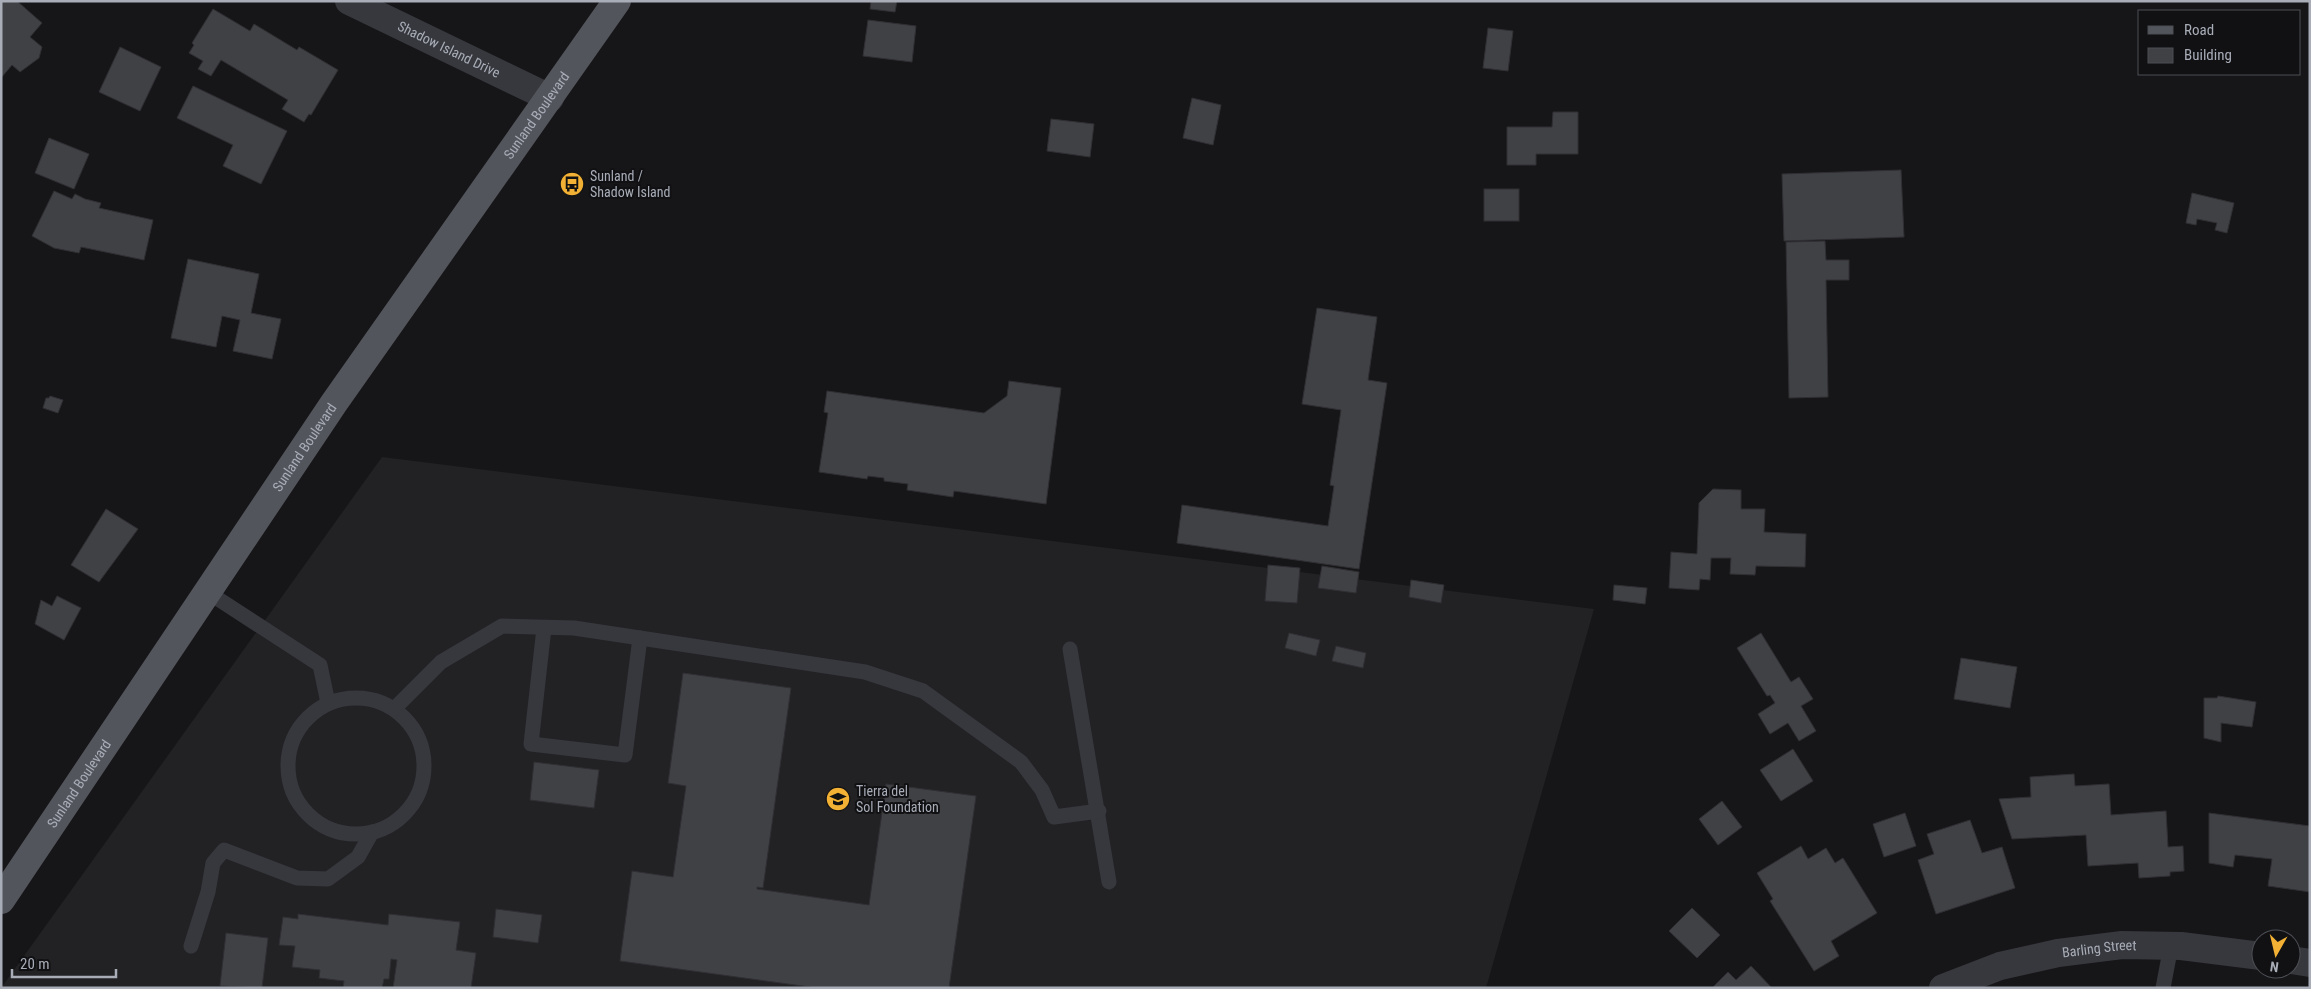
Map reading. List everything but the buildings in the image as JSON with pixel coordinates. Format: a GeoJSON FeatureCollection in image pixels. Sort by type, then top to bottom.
{"type":"FeatureCollection","features":[{"type":"Feature","properties":{"kind":"main road","name":"Sunland Boulevard"},"geometry":{"type":"LineString","coordinates":[[1,900],[206,591],[334,403],[617,1]]}},
{"type":"Feature","properties":{"kind":"street","name":"Shadow Island Drive"},"geometry":{"type":"LineString","coordinates":[[349,1],[550,98]]}},
{"type":"Feature","properties":{"kind":"street","name":"Barling Street"},"geometry":{"type":"LineString","coordinates":[[1943,988],[2000,966],[2058,953],[2122,945],[2171,946],[2251,955]]}},
{"type":"Feature","properties":{"kind":"lane"},"geometry":{"type":"LineString","coordinates":[[206,591],[320,664],[328,703]]}},
{"type":"Feature","properties":{"kind":"lane"},"geometry":{"type":"LineString","coordinates":[[394,709],[441,662],[502,626],[574,628],[864,672],[923,691],[1021,762],[1042,790],[1054,817],[1098,811]]}},
{"type":"Feature","properties":{"kind":"lane"},"geometry":{"type":"LineString","coordinates":[[544,628],[531,744],[624,755],[640,638]]}},
{"type":"Feature","properties":{"kind":"lane"},"geometry":{"type":"LineString","coordinates":[[1070,649],[1109,882]]}},
{"type":"Feature","properties":{"kind":"lane"},"geometry":{"type":"LineString","coordinates":[[350,697],[372,699],[394,709],[410,724],[421,744],[424,766],[421,788],[410,808],[394,823],[372,832],[350,834],[328,828],[309,816],[295,798],[288,777],[288,755],[296,733],[309,716],[328,703],[350,697]]}},
{"type":"Feature","properties":{"kind":"lane"},"geometry":{"type":"LineString","coordinates":[[192,946],[208,892],[213,863],[224,850],[297,878],[328,879],[358,857],[372,832]]}},
{"type":"Feature","properties":{"kind":"lane"},"geometry":{"type":"LineString","coordinates":[[2163,988],[2171,946]]}},
{"type":"Feature","properties":{"kind":"shaded area","name":"Tierra del Sol Foundation"},"geometry":{"type":"Polygon","coordinates":[[[382,457],[1594,609],[1486,988],[1,988],[382,457]]]}},
{"type":"Feature","properties":{"kind":"place","name":"Sunland / Shadow Island"},"geometry":{"type":"Point","coordinates":[572,184]}},
{"type":"Feature","properties":{"kind":"place","name":"Tierra del Sol Foundation"},"geometry":{"type":"Point","coordinates":[838,799]}}]}
